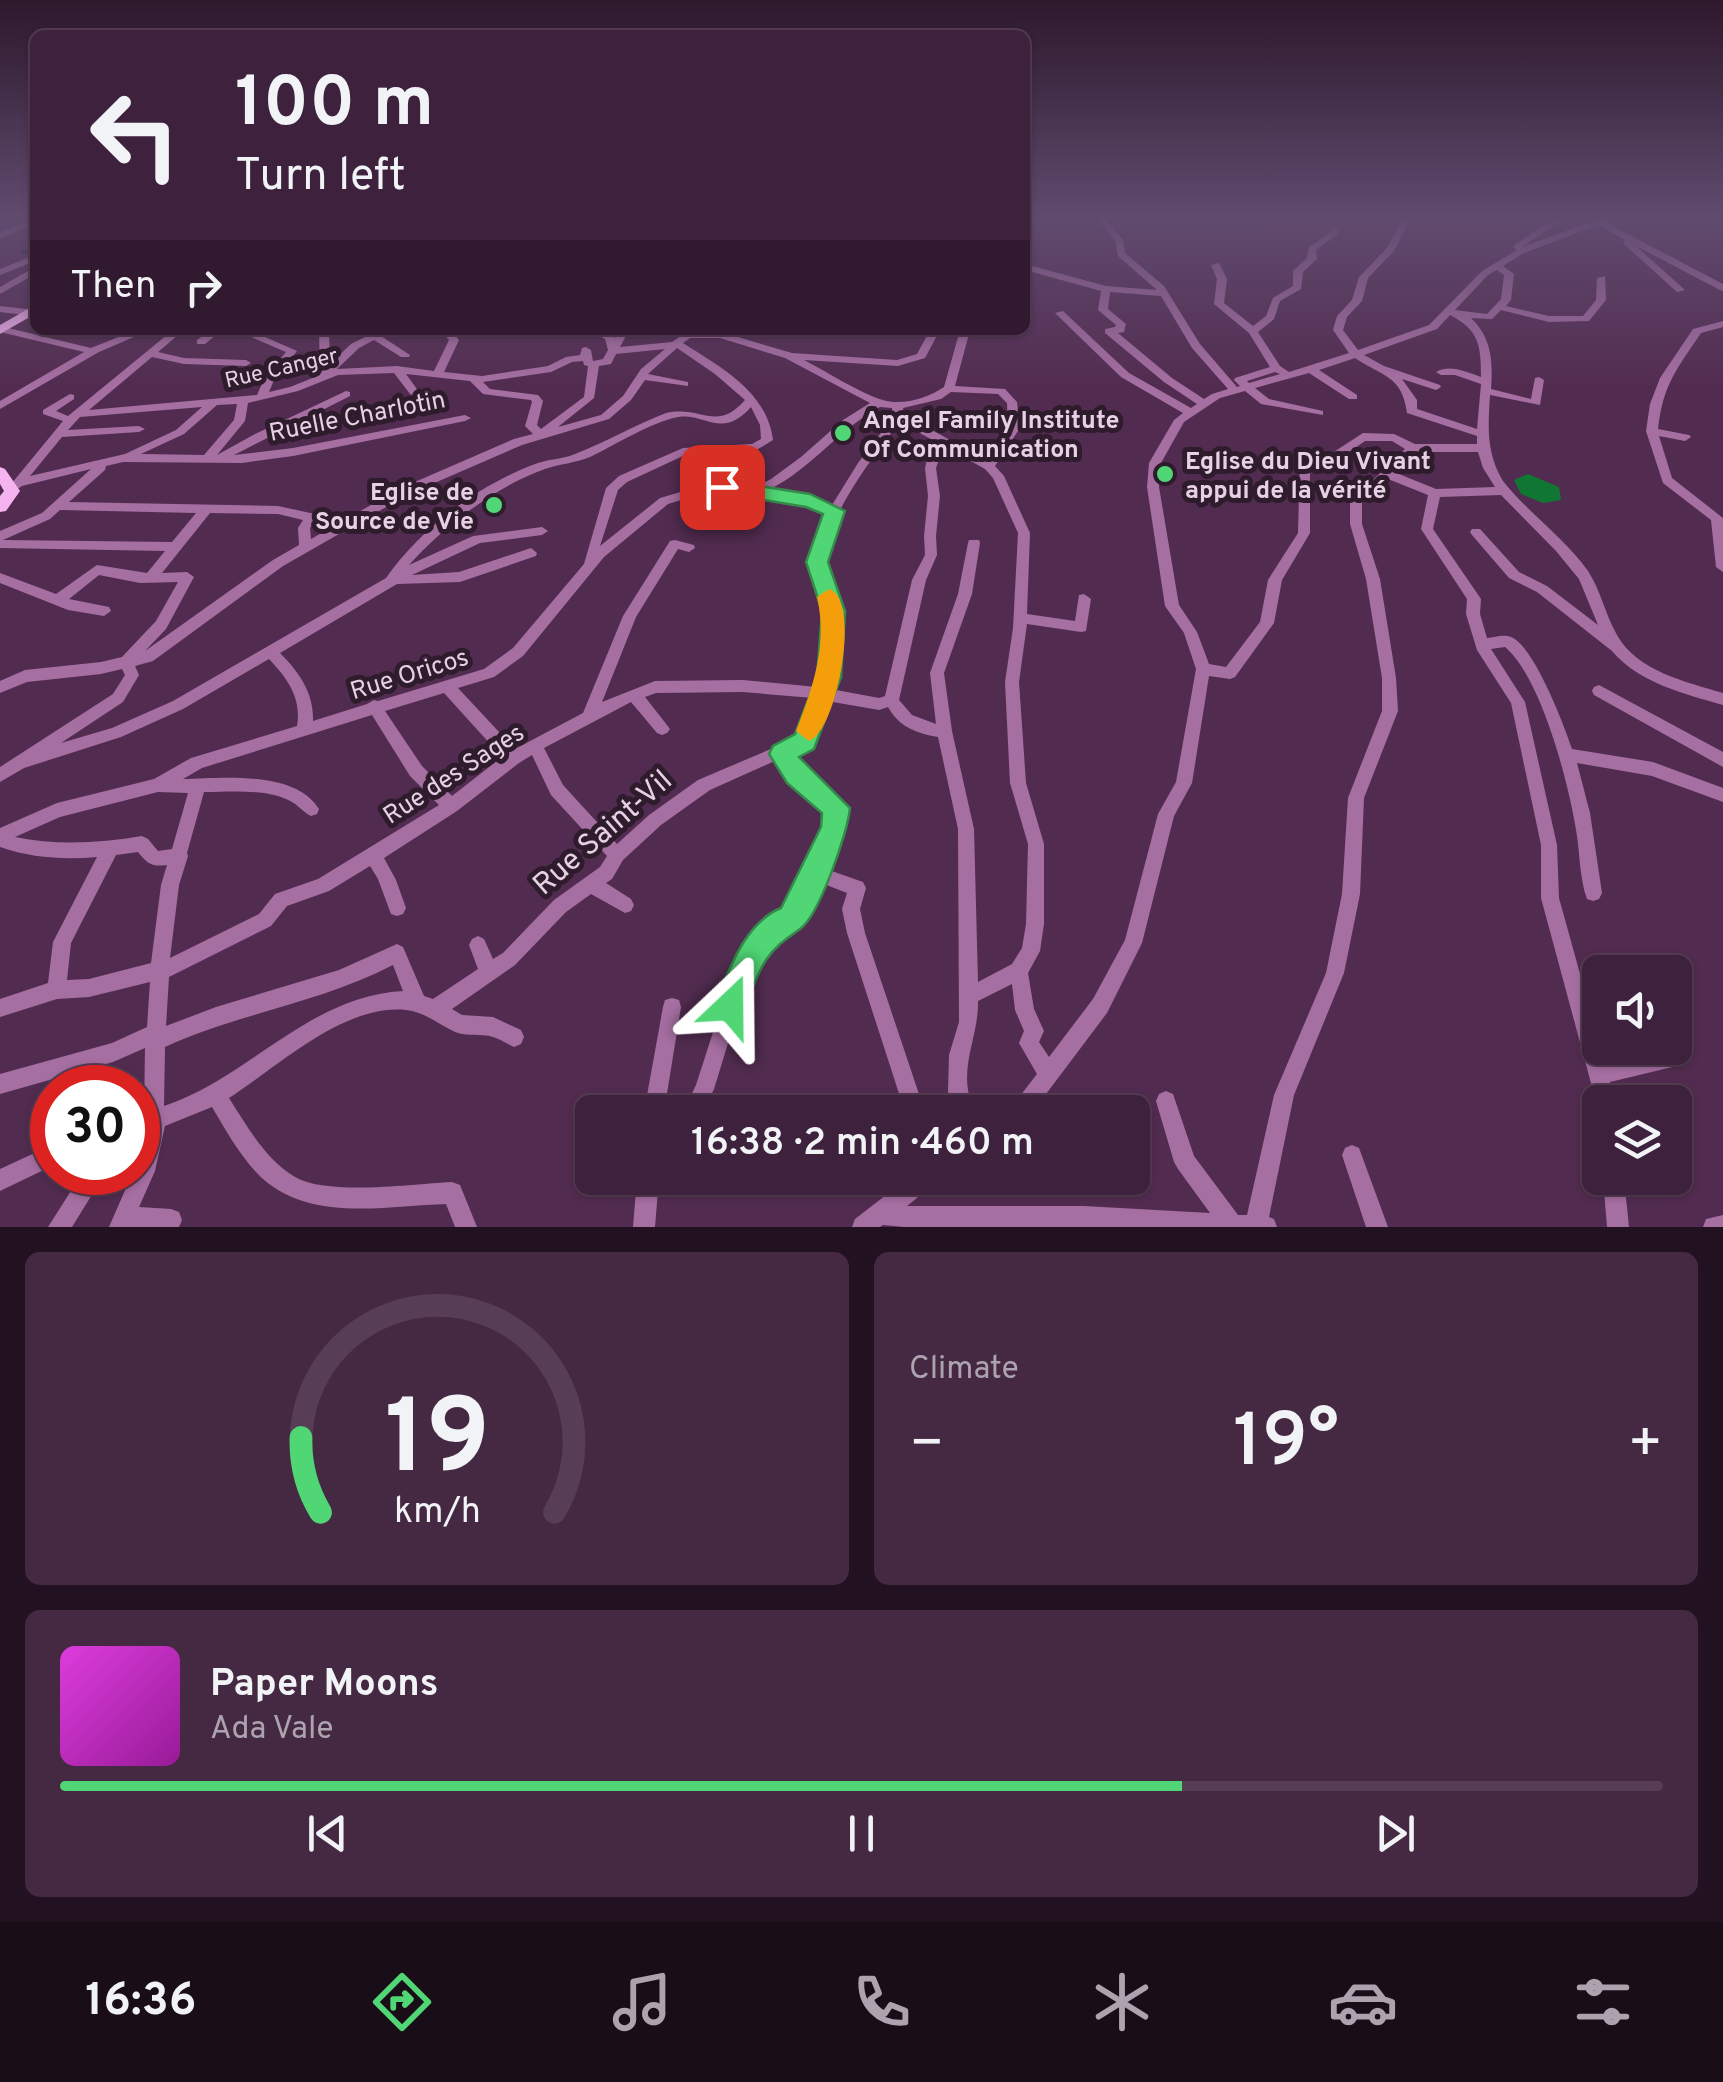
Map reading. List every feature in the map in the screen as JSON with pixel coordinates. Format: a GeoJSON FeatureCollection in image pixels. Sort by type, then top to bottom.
{"type":"FeatureCollection","features":[{"type":"Feature","properties":{"kind":"main road"},"geometry":{"type":"LineString","coordinates":[[0,330],[30,314]]}},
{"type":"Feature","properties":{"kind":"main road"},"geometry":{"type":"LineString","coordinates":[[0,472],[16,487],[0,507]]}},
{"type":"Feature","properties":{"kind":"street"},"geometry":{"type":"LineString","coordinates":[[1044,272],[1106,289],[1164,293]]}},
{"type":"Feature","properties":{"kind":"street"},"geometry":{"type":"LineString","coordinates":[[1141,272],[1164,293],[1196,346],[1240,390],[1264,402],[1319,413]]}},
{"type":"Feature","properties":{"kind":"street"},"geometry":{"type":"LineString","coordinates":[[1219,272],[1219,304],[1253,332],[1282,372]]}},
{"type":"Feature","properties":{"kind":"street"},"geometry":{"type":"LineString","coordinates":[[1253,332],[1271,317],[1276,300],[1298,286],[1298,272]]}},
{"type":"Feature","properties":{"kind":"street"},"geometry":{"type":"LineString","coordinates":[[1368,272],[1356,301],[1339,322],[1340,337],[1358,354],[1393,374],[1436,387]]}},
{"type":"Feature","properties":{"kind":"street"},"geometry":{"type":"LineString","coordinates":[[1033,1095],[1100,1006],[1133,943],[1166,814],[1184,784],[1202,669],[1190,632],[1172,606],[1153,488],[1155,463],[1188,411],[1282,372],[1358,354],[1433,326],[1454,312],[1478,277],[1489,272]]}},
{"type":"Feature","properties":{"kind":"street"},"geometry":{"type":"LineString","coordinates":[[1454,312],[1489,317],[1506,300],[1510,285],[1506,272]]}},
{"type":"Feature","properties":{"kind":"street"},"geometry":{"type":"LineString","coordinates":[[1661,272],[1680,290]]}},
{"type":"Feature","properties":{"kind":"street"},"geometry":{"type":"LineString","coordinates":[[1697,272],[1723,288]]}},
{"type":"Feature","properties":{"kind":"street"},"geometry":{"type":"LineString","coordinates":[[0,291],[30,273]]}},
{"type":"Feature","properties":{"kind":"street"},"geometry":{"type":"LineString","coordinates":[[1500,306],[1549,319],[1586,319],[1601,300],[1602,278]]}},
{"type":"Feature","properties":{"kind":"street"},"geometry":{"type":"LineString","coordinates":[[1106,289],[1103,310],[1121,324],[1120,330],[1108,331],[1203,403]]}},
{"type":"Feature","properties":{"kind":"street"},"geometry":{"type":"LineString","coordinates":[[0,310],[30,312]]}},
{"type":"Feature","properties":{"kind":"street"},"geometry":{"type":"LineString","coordinates":[[1454,312],[1484,340],[1481,441],[1502,491],[1570,558],[1586,580],[1616,648]]}},
{"type":"Feature","properties":{"kind":"street"},"geometry":{"type":"LineString","coordinates":[[1060,313],[1126,375],[1188,411]]}},
{"type":"Feature","properties":{"kind":"street"},"geometry":{"type":"LineString","coordinates":[[1723,324],[1698,331],[1665,378],[1655,404],[1652,431],[1667,480],[1717,518],[1723,567]]}},
{"type":"Feature","properties":{"kind":"street"},"geometry":{"type":"LineString","coordinates":[[0,330],[92,351]]}},
{"type":"Feature","properties":{"kind":"street"},"geometry":{"type":"LineString","coordinates":[[0,406],[92,351],[133,335]]}},
{"type":"Feature","properties":{"kind":"street"},"geometry":{"type":"LineString","coordinates":[[16,487],[74,417],[173,335]]}},
{"type":"Feature","properties":{"kind":"street"},"geometry":{"type":"LineString","coordinates":[[201,342],[210,335]]}},
{"type":"Feature","properties":{"kind":"street"},"geometry":{"type":"LineString","coordinates":[[252,335],[292,352],[269,379],[261,397]]}},
{"type":"Feature","properties":{"kind":"street"},"geometry":{"type":"LineString","coordinates":[[222,459],[228,450],[316,412],[346,394],[338,394],[324,376],[324,335]]}},
{"type":"Feature","properties":{"kind":"street"},"geometry":{"type":"LineString","coordinates":[[324,376],[370,335]]}},
{"type":"Feature","properties":{"kind":"street"},"geometry":{"type":"LineString","coordinates":[[378,335],[405,355]]}},
{"type":"Feature","properties":{"kind":"street"},"geometry":{"type":"LineString","coordinates":[[439,372],[454,340],[450,335]]}},
{"type":"Feature","properties":{"kind":"street"},"geometry":{"type":"LineString","coordinates":[[605,335],[614,351]]}},
{"type":"Feature","properties":{"kind":"street"},"geometry":{"type":"LineString","coordinates":[[540,435],[590,398],[594,364],[607,362],[622,335]]}},
{"type":"Feature","properties":{"kind":"street"},"geometry":{"type":"LineString","coordinates":[[0,687],[25,676],[126,663],[167,647],[305,545],[405,491],[540,435],[605,417],[675,343],[687,335]]}},
{"type":"Feature","properties":{"kind":"street"},"geometry":{"type":"LineString","coordinates":[[726,335],[789,356],[898,412],[942,442],[989,466],[998,476],[1024,534],[1012,707],[1018,783],[1036,844],[1038,896],[1031,950],[1020,971],[1024,1010],[1034,1031],[1028,1043],[1044,1069],[1052,1070],[1050,1076]]}},
{"type":"Feature","properties":{"kind":"street"},"geometry":{"type":"LineString","coordinates":[[789,356],[898,363],[921,356],[932,335]]}},
{"type":"Feature","properties":{"kind":"street"},"geometry":{"type":"LineString","coordinates":[[949,389],[965,335]]}},
{"type":"Feature","properties":{"kind":"street"},"geometry":{"type":"LineString","coordinates":[[589,570],[612,488],[684,452],[755,447],[766,442],[767,428],[752,398],[675,343],[614,351]]}},
{"type":"Feature","properties":{"kind":"street","name":"Rue Canger"},"geometry":{"type":"LineString","coordinates":[[74,417],[243,400],[324,376],[397,370],[472,377],[552,369],[570,358],[584,358],[586,350],[586,360],[594,364]]}},
{"type":"Feature","properties":{"kind":"street"},"geometry":{"type":"LineString","coordinates":[[152,354],[184,361],[246,363]]}},
{"type":"Feature","properties":{"kind":"street"},"geometry":{"type":"LineString","coordinates":[[1311,368],[1352,397]]}},
{"type":"Feature","properties":{"kind":"street"},"geometry":{"type":"LineString","coordinates":[[397,370],[414,392]]}},
{"type":"Feature","properties":{"kind":"street"},"geometry":{"type":"LineString","coordinates":[[1441,372],[1456,372],[1536,403]]}},
{"type":"Feature","properties":{"kind":"street"},"geometry":{"type":"LineString","coordinates":[[1393,374],[1412,400],[1410,411],[1481,441]]}},
{"type":"Feature","properties":{"kind":"street"},"geometry":{"type":"LineString","coordinates":[[642,376],[684,384]]}},
{"type":"Feature","properties":{"kind":"street"},"geometry":{"type":"LineString","coordinates":[[472,377],[487,392],[534,398],[538,402],[531,426],[540,435]]}},
{"type":"Feature","properties":{"kind":"street"},"geometry":{"type":"LineString","coordinates":[[1537,418],[1539,380]]}},
{"type":"Feature","properties":{"kind":"street"},"geometry":{"type":"LineString","coordinates":[[898,412],[949,389],[1001,390],[1012,402],[1014,428],[989,466]]}},
{"type":"Feature","properties":{"kind":"street"},"geometry":{"type":"LineString","coordinates":[[70,397],[48,412],[74,417]]}},
{"type":"Feature","properties":{"kind":"street"},"geometry":{"type":"LineString","coordinates":[[392,579],[405,555],[438,528],[544,466],[568,462],[672,414],[715,422],[731,418],[752,398]]}},
{"type":"Feature","properties":{"kind":"street"},"geometry":{"type":"LineString","coordinates":[[208,459],[240,421],[243,400]]}},
{"type":"Feature","properties":{"kind":"street"},"geometry":{"type":"LineString","coordinates":[[0,536],[58,506],[97,468],[180,432],[213,403]]}},
{"type":"Feature","properties":{"kind":"street"},"geometry":{"type":"LineString","coordinates":[[759,490],[778,483],[847,418],[878,403]]}},
{"type":"Feature","properties":{"kind":"street","name":"Rue Saint-Vil"},"geometry":{"type":"LineString","coordinates":[[435,1010],[488,974],[560,906],[593,885],[617,861],[617,855],[704,785],[805,741],[823,696],[834,620],[817,562],[835,511],[854,483],[866,454],[898,412]]}},
{"type":"Feature","properties":{"kind":"street","name":"Ruelle Charlotin"},"geometry":{"type":"LineString","coordinates":[[16,487],[123,458],[222,459],[382,438],[424,423],[466,418]]}},
{"type":"Feature","properties":{"kind":"street"},"geometry":{"type":"LineString","coordinates":[[58,434],[139,429]]}},
{"type":"Feature","properties":{"kind":"street"},"geometry":{"type":"LineString","coordinates":[[1652,431],[1685,437]]}},
{"type":"Feature","properties":{"kind":"street"},"geometry":{"type":"LineString","coordinates":[[1202,669],[1230,673],[1268,623],[1275,580],[1304,533],[1304,462],[1329,460],[1362,436],[1394,438],[1413,448],[1481,441]]}},
{"type":"Feature","properties":{"kind":"street"},"geometry":{"type":"LineString","coordinates":[[942,442],[928,473],[934,504],[926,538],[931,556],[913,602],[906,656],[892,700],[896,711],[911,724],[944,731]]}},
{"type":"Feature","properties":{"kind":"street"},"geometry":{"type":"LineString","coordinates":[[883,1214],[1036,1222],[1261,1226],[1284,1095],[1334,973],[1351,894],[1356,798],[1390,711],[1389,678],[1372,579],[1356,524],[1356,502],[1413,448]]}},
{"type":"Feature","properties":{"kind":"street"},"geometry":{"type":"LineString","coordinates":[[1388,474],[1435,493],[1502,491]]}},
{"type":"Feature","properties":{"kind":"street","name":"Rue Oricos"},"geometry":{"type":"LineString","coordinates":[[0,837],[70,806],[158,785],[196,763],[489,673],[518,652],[599,554],[664,502],[711,488],[759,490],[835,511]]}},
{"type":"Feature","properties":{"kind":"street"},"geometry":{"type":"LineString","coordinates":[[1435,493],[1427,528],[1474,599],[1473,614],[1484,650],[1518,702],[1548,844],[1550,898],[1601,1085]]}},
{"type":"Feature","properties":{"kind":"street"},"geometry":{"type":"LineString","coordinates":[[58,506],[309,515],[305,545]]}},
{"type":"Feature","properties":{"kind":"street"},"geometry":{"type":"LineString","coordinates":[[152,577],[206,509]]}},
{"type":"Feature","properties":{"kind":"street"},"geometry":{"type":"LineString","coordinates":[[18,763],[116,734],[178,705],[392,579],[478,539],[542,531]]}},
{"type":"Feature","properties":{"kind":"street"},"geometry":{"type":"LineString","coordinates":[[1476,532],[1514,575],[1542,589],[1658,678],[1723,699]]}},
{"type":"Feature","properties":{"kind":"street"},"geometry":{"type":"LineString","coordinates":[[960,1095],[969,996],[966,829],[944,731],[937,673],[965,594],[974,542]]}},
{"type":"Feature","properties":{"kind":"street"},"geometry":{"type":"LineString","coordinates":[[0,544],[174,547]]}},
{"type":"Feature","properties":{"kind":"street"},"geometry":{"type":"LineString","coordinates":[[588,718],[640,597],[676,544],[689,548]]}},
{"type":"Feature","properties":{"kind":"street"},"geometry":{"type":"LineString","coordinates":[[392,579],[460,576],[530,553]]}},
{"type":"Feature","properties":{"kind":"street"},"geometry":{"type":"LineString","coordinates":[[58,600],[97,570],[187,578],[161,626],[126,663]]}},
{"type":"Feature","properties":{"kind":"street"},"geometry":{"type":"LineString","coordinates":[[0,578],[58,600],[104,610]]}},
{"type":"Feature","properties":{"kind":"street"},"geometry":{"type":"LineString","coordinates":[[1019,618],[1082,628],[1084,600]]}},
{"type":"Feature","properties":{"kind":"street"},"geometry":{"type":"LineString","coordinates":[[1485,644],[1506,641],[1523,656],[1568,755],[1586,828],[1593,894]]}},
{"type":"Feature","properties":{"kind":"street"},"geometry":{"type":"LineString","coordinates":[[269,652],[296,682],[307,720],[304,729]]}},
{"type":"Feature","properties":{"kind":"street"},"geometry":{"type":"LineString","coordinates":[[0,774],[118,698],[132,675],[126,663]]}},
{"type":"Feature","properties":{"kind":"street"},"geometry":{"type":"LineString","coordinates":[[446,685],[513,758]]}},
{"type":"Feature","properties":{"kind":"street","name":"Rue des Sages"},"geometry":{"type":"LineString","coordinates":[[0,1008],[57,990],[160,971],[266,920],[282,900],[324,885],[372,856],[451,806],[513,758],[634,695],[667,686],[742,686],[880,704],[892,700]]}},
{"type":"Feature","properties":{"kind":"street"},"geometry":{"type":"LineString","coordinates":[[1600,692],[1723,760]]}},
{"type":"Feature","properties":{"kind":"street"},"geometry":{"type":"LineString","coordinates":[[634,695],[662,729]]}},
{"type":"Feature","properties":{"kind":"street"},"geometry":{"type":"LineString","coordinates":[[374,706],[416,771],[451,806]]}},
{"type":"Feature","properties":{"kind":"street"},"geometry":{"type":"LineString","coordinates":[[536,748],[558,790],[617,855]]}},
{"type":"Feature","properties":{"kind":"street"},"geometry":{"type":"LineString","coordinates":[[701,1095],[716,1062],[739,978],[756,949],[779,923],[792,918],[829,845],[836,808],[797,775],[782,754]]}},
{"type":"Feature","properties":{"kind":"street"},"geometry":{"type":"LineString","coordinates":[[1568,755],[1652,769],[1723,795]]}},
{"type":"Feature","properties":{"kind":"street"},"geometry":{"type":"LineString","coordinates":[[158,785],[197,789],[275,787],[303,796],[312,809]]}},
{"type":"Feature","properties":{"kind":"street"},"geometry":{"type":"LineString","coordinates":[[153,1065],[170,885],[197,789]]}},
{"type":"Feature","properties":{"kind":"street"},"geometry":{"type":"LineString","coordinates":[[0,837],[34,847],[111,848],[142,844],[154,859],[180,856]]}},
{"type":"Feature","properties":{"kind":"street"},"geometry":{"type":"LineString","coordinates":[[57,990],[62,942],[111,848]]}},
{"type":"Feature","properties":{"kind":"street"},"geometry":{"type":"LineString","coordinates":[[372,856],[390,877],[390,896],[397,908]]}},
{"type":"Feature","properties":{"kind":"street"},"geometry":{"type":"LineString","coordinates":[[815,874],[857,888],[851,909],[856,934],[909,1095]]}},
{"type":"Feature","properties":{"kind":"street"},"geometry":{"type":"LineString","coordinates":[[593,885],[625,905]]}},
{"type":"Feature","properties":{"kind":"street"},"geometry":{"type":"LineString","coordinates":[[478,945],[488,974]]}},
{"type":"Feature","properties":{"kind":"street"},"geometry":{"type":"LineString","coordinates":[[0,1084],[364,973],[398,953],[416,999]]}},
{"type":"Feature","properties":{"kind":"street"},"geometry":{"type":"LineString","coordinates":[[969,996],[1020,971]]}},
{"type":"Feature","properties":{"kind":"street"},"geometry":{"type":"LineString","coordinates":[[160,1117],[216,1095],[300,1035],[382,1001],[416,999],[460,1024],[493,1027],[514,1037]]}},
{"type":"Feature","properties":{"kind":"street"},"geometry":{"type":"LineString","coordinates":[[657,1095],[672,1007]]}},
{"type":"Feature","properties":{"kind":"street"},"geometry":{"type":"LineString","coordinates":[[1598,1075],[1642,1065]]}},
{"type":"Feature","properties":{"kind":"street"},"geometry":{"type":"LineString","coordinates":[[216,1095],[246,1154],[293,1196],[336,1202],[452,1193],[466,1227]]}},
{"type":"Feature","properties":{"kind":"street"},"geometry":{"type":"LineString","coordinates":[[1166,1101],[1185,1162],[1232,1224]]}},
{"type":"Feature","properties":{"kind":"street"},"geometry":{"type":"LineString","coordinates":[[1352,1155],[1376,1227]]}},
{"type":"Feature","properties":{"kind":"street"},"geometry":{"type":"LineString","coordinates":[[0,1180],[30,1166]]}},
{"type":"Feature","properties":{"kind":"street"},"geometry":{"type":"LineString","coordinates":[[59,1227],[81,1195]]}},
{"type":"Feature","properties":{"kind":"street"},"geometry":{"type":"LineString","coordinates":[[134,1195],[123,1222],[171,1220]]}},
{"type":"Feature","properties":{"kind":"street"},"geometry":{"type":"LineString","coordinates":[[644,1227],[649,1195]]}},
{"type":"Feature","properties":{"kind":"street"},"geometry":{"type":"LineString","coordinates":[[863,1227],[905,1195]]}},
{"type":"Feature","properties":{"kind":"street"},"geometry":{"type":"LineString","coordinates":[[1615,1195],[1618,1227]]}},
{"type":"Feature","properties":{"kind":"street"},"geometry":{"type":"LineString","coordinates":[[1714,1227],[1723,1226]]}},
{"type":"Feature","properties":{"kind":"green space"},"geometry":{"type":"Polygon","coordinates":[[[1528,474],[1559,487],[1561,500],[1543,503],[1521,494],[1514,480],[1528,474]]]}},
{"type":"Feature","properties":{"kind":"slow traffic"},"geometry":{"type":"LineString","coordinates":[[809,731],[829,677],[834,620],[829,597]]}},
{"type":"Feature","properties":{"kind":"place","name":"Angel Family Institute Of Communication"},"geometry":{"type":"Point","coordinates":[843,433]}},
{"type":"Feature","properties":{"kind":"place","name":"Eglise du Dieu Vivant appui de la vérité"},"geometry":{"type":"Point","coordinates":[1165,474]}},
{"type":"Feature","properties":{"kind":"place","name":"Eglise de Source de Vie"},"geometry":{"type":"Point","coordinates":[494,505]}},
{"type":"Feature","properties":{"kind":"route"},"geometry":{"type":"LineString","coordinates":[[722,487],[759,490],[835,511],[817,562],[834,620],[829,677],[805,741],[782,754],[797,775],[836,808],[834,827],[804,898],[792,918],[779,923],[756,949],[739,978],[730,1006]]}}]}
